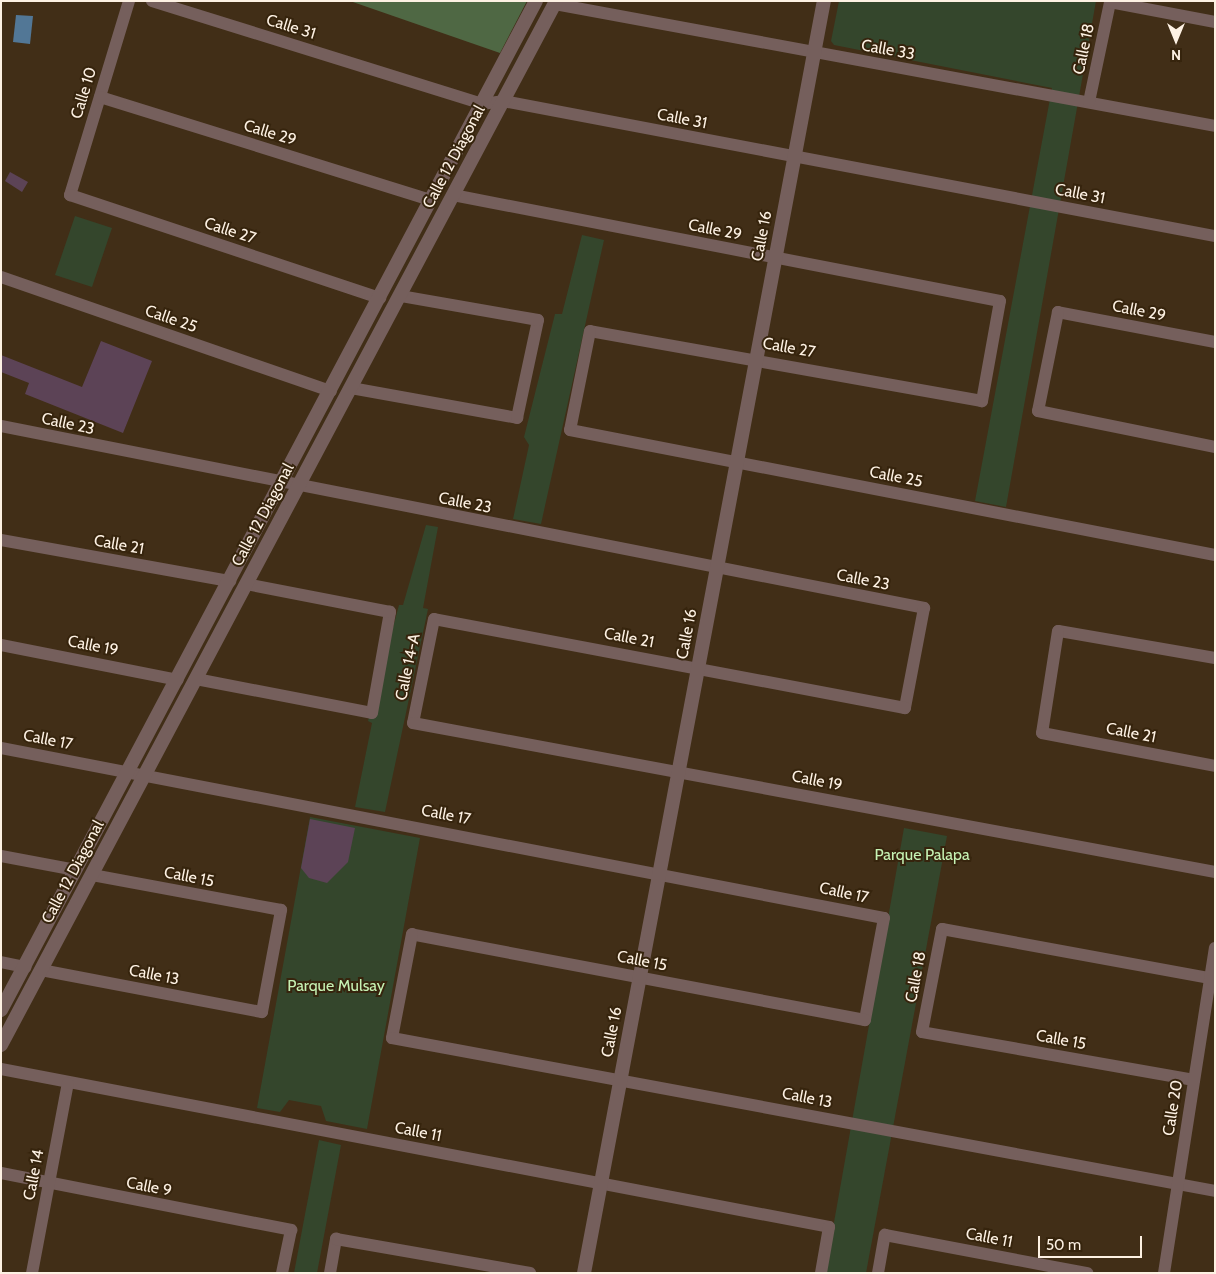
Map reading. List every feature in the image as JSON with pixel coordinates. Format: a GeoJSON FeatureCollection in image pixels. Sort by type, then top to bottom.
{"type":"FeatureCollection","features":[{"type":"Feature","properties":{"kind":"street","name":"Calle 10"},"geometry":{"type":"LineString","coordinates":[[70,195],[129,1]]}},
{"type":"Feature","properties":{"kind":"street","name":"Calle 31"},"geometry":{"type":"LineString","coordinates":[[152,1],[482,104],[503,101],[1215,236]]}},
{"type":"Feature","properties":{"kind":"street","name":"Calle 12 Diagonal"},"geometry":{"type":"LineString","coordinates":[[1,1010],[282,485],[536,1]]}},
{"type":"Feature","properties":{"kind":"street","name":"Calle 16"},"geometry":{"type":"LineString","coordinates":[[584,1273],[824,1]]}},
{"type":"Feature","properties":{"kind":"street","name":"Calle 12 Diagonal"},"geometry":{"type":"LineString","coordinates":[[1,1045],[556,2]]}},
{"type":"Feature","properties":{"kind":"street","name":"Calle 33"},"geometry":{"type":"LineString","coordinates":[[556,2],[814,53],[1215,126]]}},
{"type":"Feature","properties":{"kind":"street"},"geometry":{"type":"LineString","coordinates":[[1110,2],[1215,22]]}},
{"type":"Feature","properties":{"kind":"street","name":"Calle 18"},"geometry":{"type":"LineString","coordinates":[[1089,102],[1110,2]]}},
{"type":"Feature","properties":{"kind":"street","name":"Calle 29"},"geometry":{"type":"LineString","coordinates":[[100,98],[432,200]]}},
{"type":"Feature","properties":{"kind":"street","name":"Calle 27"},"geometry":{"type":"LineString","coordinates":[[70,195],[380,298]]}},
{"type":"Feature","properties":{"kind":"street","name":"Calle 29"},"geometry":{"type":"LineString","coordinates":[[453,195],[775,259],[1000,301],[982,401]]}},
{"type":"Feature","properties":{"kind":"street","name":"Calle 25"},"geometry":{"type":"LineString","coordinates":[[1,277],[331,391]]}},
{"type":"Feature","properties":{"kind":"street"},"geometry":{"type":"LineString","coordinates":[[351,388],[517,418],[538,320],[400,296]]}},
{"type":"Feature","properties":{"kind":"street","name":"Calle 29"},"geometry":{"type":"LineString","coordinates":[[1215,342],[1058,312],[1038,411],[1215,447]]}},
{"type":"Feature","properties":{"kind":"street","name":"Calle 27"},"geometry":{"type":"LineString","coordinates":[[570,430],[590,331],[756,359],[982,401]]}},
{"type":"Feature","properties":{"kind":"street","name":"Calle 23"},"geometry":{"type":"LineString","coordinates":[[1,426],[282,485],[924,608],[905,708]]}},
{"type":"Feature","properties":{"kind":"street","name":"Calle 25"},"geometry":{"type":"LineString","coordinates":[[570,430],[1215,555]]}},
{"type":"Feature","properties":{"kind":"street","name":"Calle 21"},"geometry":{"type":"LineString","coordinates":[[1,540],[230,582]]}},
{"type":"Feature","properties":{"kind":"street","name":"Calle 14-A"},"geometry":{"type":"LineString","coordinates":[[196,679],[372,713],[390,612],[246,584]]}},
{"type":"Feature","properties":{"kind":"street","name":"Calle 21"},"geometry":{"type":"LineString","coordinates":[[434,618],[905,708]]}},
{"type":"Feature","properties":{"kind":"street","name":"Calle 14-A"},"geometry":{"type":"LineString","coordinates":[[413,723],[434,618]]}},
{"type":"Feature","properties":{"kind":"street","name":"Calle 21"},"geometry":{"type":"LineString","coordinates":[[1215,658],[1058,631],[1042,733],[1215,766]]}},
{"type":"Feature","properties":{"kind":"street","name":"Calle 19"},"geometry":{"type":"LineString","coordinates":[[1,645],[178,680]]}},
{"type":"Feature","properties":{"kind":"street","name":"Calle 19"},"geometry":{"type":"LineString","coordinates":[[413,723],[1215,872]]}},
{"type":"Feature","properties":{"kind":"street","name":"Calle 17"},"geometry":{"type":"LineString","coordinates":[[1,748],[660,872],[884,918],[865,1020]]}},
{"type":"Feature","properties":{"kind":"street"},"geometry":{"type":"LineString","coordinates":[[1,856],[76,870]]}},
{"type":"Feature","properties":{"kind":"street","name":"Calle 15"},"geometry":{"type":"LineString","coordinates":[[92,875],[281,910],[262,1012]]}},
{"type":"Feature","properties":{"kind":"street","name":"Calle 18"},"geometry":{"type":"LineString","coordinates":[[922,1032],[942,930],[1212,978]]}},
{"type":"Feature","properties":{"kind":"street","name":"Calle 15"},"geometry":{"type":"LineString","coordinates":[[392,1038],[412,934],[865,1020]]}},
{"type":"Feature","properties":{"kind":"street","name":"Calle 20"},"geometry":{"type":"LineString","coordinates":[[1164,1273],[1212,978],[1215,948]]}},
{"type":"Feature","properties":{"kind":"street"},"geometry":{"type":"LineString","coordinates":[[1,962],[25,967]]}},
{"type":"Feature","properties":{"kind":"street","name":"Calle 13"},"geometry":{"type":"LineString","coordinates":[[41,970],[262,1012]]}},
{"type":"Feature","properties":{"kind":"street","name":"Calle 15"},"geometry":{"type":"LineString","coordinates":[[922,1032],[1194,1080]]}},
{"type":"Feature","properties":{"kind":"street","name":"Calle 13"},"geometry":{"type":"LineString","coordinates":[[392,1038],[1215,1191]]}},
{"type":"Feature","properties":{"kind":"street","name":"Calle 11"},"geometry":{"type":"LineString","coordinates":[[1,1069],[829,1226],[821,1273]]}},
{"type":"Feature","properties":{"kind":"street","name":"Calle 14"},"geometry":{"type":"LineString","coordinates":[[32,1273],[68,1083]]}},
{"type":"Feature","properties":{"kind":"street","name":"Calle 9"},"geometry":{"type":"LineString","coordinates":[[1,1173],[49,1185],[291,1230],[282,1273]]}},
{"type":"Feature","properties":{"kind":"street","name":"Calle 11"},"geometry":{"type":"LineString","coordinates":[[878,1273],[885,1235],[1087,1273]]}},
{"type":"Feature","properties":{"kind":"street"},"geometry":{"type":"LineString","coordinates":[[330,1273],[336,1239],[530,1273]]}},
{"type":"Feature","properties":{"kind":"green space"},"geometry":{"type":"Polygon","coordinates":[[[350,1],[527,1],[500,53],[350,1]]]}},
{"type":"Feature","properties":{"kind":"green space"},"geometry":{"type":"Polygon","coordinates":[[[839,1],[1096,1],[1006,507],[975,501],[1052,88],[834,45],[831,41],[839,1]]]}},
{"type":"Feature","properties":{"kind":"green space"},"geometry":{"type":"Polygon","coordinates":[[[75,216],[112,228],[92,287],[55,275],[75,216]]]}},
{"type":"Feature","properties":{"kind":"green space"},"geometry":{"type":"Polygon","coordinates":[[[582,235],[604,240],[541,524],[513,519],[529,445],[524,437],[555,314],[562,314],[582,235]]]}},
{"type":"Feature","properties":{"kind":"green space"},"geometry":{"type":"Polygon","coordinates":[[[426,525],[438,527],[423,608],[428,609],[385,812],[355,807],[372,723],[368,721],[399,605],[403,605],[426,525]]]}},
{"type":"Feature","properties":{"kind":"green space","name":"Parque Mulsay"},"geometry":{"type":"Polygon","coordinates":[[[310,817],[420,838],[367,1129],[326,1121],[321,1106],[289,1100],[280,1112],[257,1108],[310,817]]]}},
{"type":"Feature","properties":{"kind":"green space","name":"Parque Palapa"},"geometry":{"type":"Polygon","coordinates":[[[904,828],[947,836],[866,1273],[825,1273],[904,828]]]}},
{"type":"Feature","properties":{"kind":"green space"},"geometry":{"type":"Polygon","coordinates":[[[319,1140],[341,1145],[317,1273],[294,1273],[319,1140]]]}},
{"type":"Feature","properties":{"kind":"water"},"geometry":{"type":"Polygon","coordinates":[[[16,15],[33,16],[30,44],[13,42],[16,15]]]}},
{"type":"Feature","properties":{"kind":"building"},"geometry":{"type":"Polygon","coordinates":[[[10,172],[28,182],[22,192],[5,181],[10,172]]]}},
{"type":"Feature","properties":{"kind":"building"},"geometry":{"type":"Polygon","coordinates":[[[101,341],[152,361],[123,433],[25,394],[29,383],[1,372],[1,355],[82,387],[101,341]]]}},
{"type":"Feature","properties":{"kind":"building"},"geometry":{"type":"Polygon","coordinates":[[[310,819],[355,828],[348,862],[327,883],[309,878],[301,868],[310,819]]]}}]}
